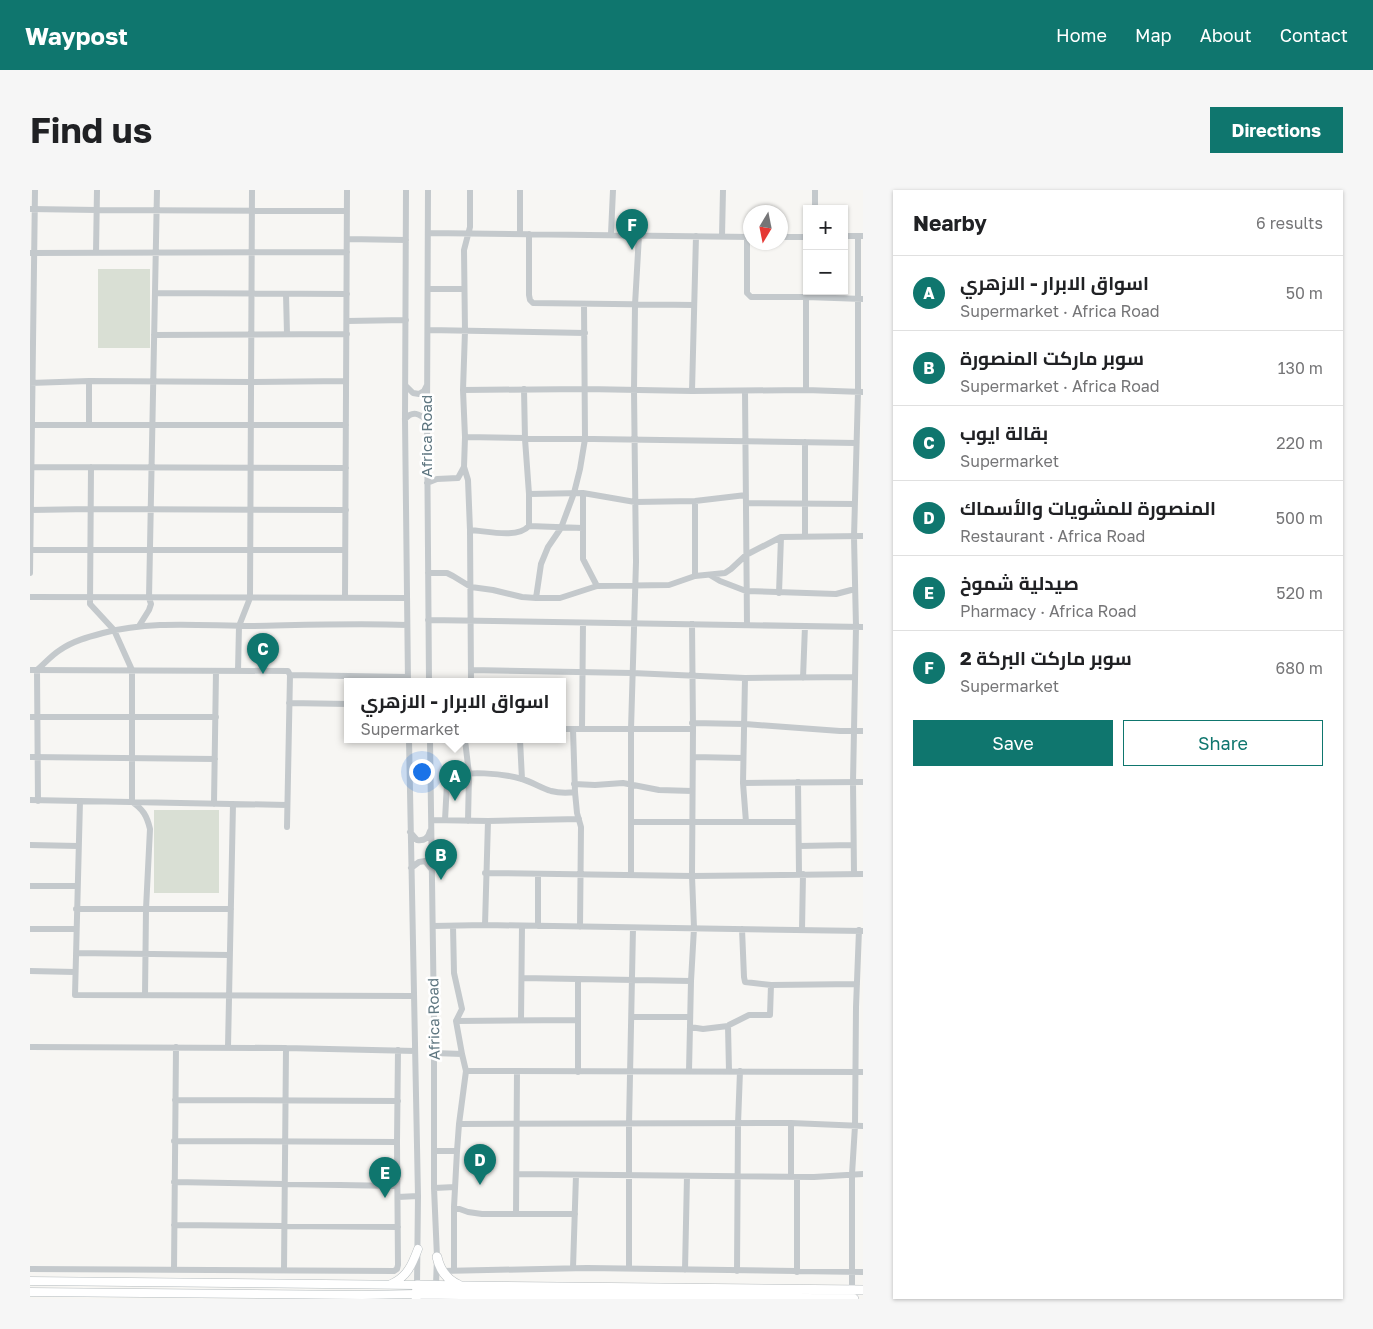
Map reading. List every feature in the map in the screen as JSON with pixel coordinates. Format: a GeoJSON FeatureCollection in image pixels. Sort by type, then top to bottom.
{"type":"FeatureCollection","features":[{"type":"Feature","properties":{"kind":"highway"},"geometry":{"type":"LineString","coordinates":[[437,1257],[442,1271],[447,1277],[462,1286]]}},
{"type":"Feature","properties":{"kind":"highway"},"geometry":{"type":"LineString","coordinates":[[416,1293],[436,1284],[853,1295]]}},
{"type":"Feature","properties":{"kind":"highway","name":"Africa Road"},"geometry":{"type":"LineString","coordinates":[[436,1284],[436,1297]]}},
{"type":"Feature","properties":{"kind":"highway"},"geometry":{"type":"LineString","coordinates":[[416,1293],[436,1297],[853,1295],[863,1290]]}},
{"type":"Feature","properties":{"kind":"main road"},"geometry":{"type":"LineString","coordinates":[[386,1285],[397,1281],[406,1274],[418,1250]]}},
{"type":"Feature","properties":{"kind":"main road"},"geometry":{"type":"LineString","coordinates":[[30,1281],[386,1285],[416,1293]]}},
{"type":"Feature","properties":{"kind":"main road"},"geometry":{"type":"LineString","coordinates":[[30,1292],[362,1295],[416,1293]]}},
{"type":"Feature","properties":{"kind":"street"},"geometry":{"type":"LineString","coordinates":[[30,573],[32,209],[35,190]]}},
{"type":"Feature","properties":{"kind":"street"},"geometry":{"type":"LineString","coordinates":[[96,253],[97,190]]}},
{"type":"Feature","properties":{"kind":"street"},"geometry":{"type":"LineString","coordinates":[[140,626],[151,604],[150,550],[157,190]]}},
{"type":"Feature","properties":{"kind":"street"},"geometry":{"type":"LineString","coordinates":[[238,671],[239,626],[250,598],[252,190]]}},
{"type":"Feature","properties":{"kind":"street"},"geometry":{"type":"LineString","coordinates":[[345,598],[347,190]]}},
{"type":"Feature","properties":{"kind":"street","name":"Africa Road"},"geometry":{"type":"LineString","coordinates":[[406,190],[405,419],[408,678]]}},
{"type":"Feature","properties":{"kind":"street","name":"Africa Road"},"geometry":{"type":"LineString","coordinates":[[428,190],[427,483],[429,678]]}},
{"type":"Feature","properties":{"kind":"street"},"geometry":{"type":"LineString","coordinates":[[470,190],[471,223],[464,250],[465,331],[463,390],[464,467],[468,480],[470,530],[471,678]]}},
{"type":"Feature","properties":{"kind":"street"},"geometry":{"type":"LineString","coordinates":[[520,190],[520,234]]}},
{"type":"Feature","properties":{"kind":"street"},"geometry":{"type":"LineString","coordinates":[[611,234],[613,190]]}},
{"type":"Feature","properties":{"kind":"street"},"geometry":{"type":"LineString","coordinates":[[722,236],[723,190]]}},
{"type":"Feature","properties":{"kind":"street"},"geometry":{"type":"LineString","coordinates":[[815,190],[815,205]]}},
{"type":"Feature","properties":{"kind":"street"},"geometry":{"type":"LineString","coordinates":[[32,209],[347,211]]}},
{"type":"Feature","properties":{"kind":"street"},"geometry":{"type":"LineString","coordinates":[[428,233],[743,237]]}},
{"type":"Feature","properties":{"kind":"street"},"geometry":{"type":"LineString","coordinates":[[529,234],[529,295],[533,303],[694,305]]}},
{"type":"Feature","properties":{"kind":"street"},"geometry":{"type":"LineString","coordinates":[[631,875],[631,729],[636,562],[635,305],[639,235]]}},
{"type":"Feature","properties":{"kind":"street"},"geometry":{"type":"LineString","coordinates":[[692,391],[696,236]]}},
{"type":"Feature","properties":{"kind":"street"},"geometry":{"type":"LineString","coordinates":[[854,873],[855,677],[859,627],[855,589],[854,504],[860,392],[860,236]]}},
{"type":"Feature","properties":{"kind":"street"},"geometry":{"type":"LineString","coordinates":[[788,237],[803,237]]}},
{"type":"Feature","properties":{"kind":"street"},"geometry":{"type":"LineString","coordinates":[[347,239],[406,240]]}},
{"type":"Feature","properties":{"kind":"street"},"geometry":{"type":"LineString","coordinates":[[749,250],[747,293],[751,297],[861,299]]}},
{"type":"Feature","properties":{"kind":"street"},"geometry":{"type":"LineString","coordinates":[[32,253],[347,252]]}},
{"type":"Feature","properties":{"kind":"street"},"geometry":{"type":"LineString","coordinates":[[428,289],[464,289]]}},
{"type":"Feature","properties":{"kind":"street"},"geometry":{"type":"LineString","coordinates":[[155,293],[347,294]]}},
{"type":"Feature","properties":{"kind":"street"},"geometry":{"type":"LineString","coordinates":[[286,294],[286,334]]}},
{"type":"Feature","properties":{"kind":"street"},"geometry":{"type":"LineString","coordinates":[[806,297],[806,390]]}},
{"type":"Feature","properties":{"kind":"street"},"geometry":{"type":"LineString","coordinates":[[536,598],[543,556],[561,528],[574,493],[586,439],[584,304]]}},
{"type":"Feature","properties":{"kind":"street"},"geometry":{"type":"LineString","coordinates":[[347,321],[406,320]]}},
{"type":"Feature","properties":{"kind":"street"},"geometry":{"type":"LineString","coordinates":[[428,330],[585,333]]}},
{"type":"Feature","properties":{"kind":"street"},"geometry":{"type":"LineString","coordinates":[[154,335],[347,334]]}},
{"type":"Feature","properties":{"kind":"street"},"geometry":{"type":"LineString","coordinates":[[31,383],[89,381],[346,381]]}},
{"type":"Feature","properties":{"kind":"street"},"geometry":{"type":"LineString","coordinates":[[89,381],[89,425]]}},
{"type":"Feature","properties":{"kind":"street"},"geometry":{"type":"LineString","coordinates":[[406,386],[412,392],[419,394],[423,392],[427,385]]}},
{"type":"Feature","properties":{"kind":"street"},"geometry":{"type":"LineString","coordinates":[[524,389],[529,526]]}},
{"type":"Feature","properties":{"kind":"street"},"geometry":{"type":"LineString","coordinates":[[463,390],[806,390],[860,392]]}},
{"type":"Feature","properties":{"kind":"street"},"geometry":{"type":"LineString","coordinates":[[745,391],[747,625]]}},
{"type":"Feature","properties":{"kind":"street"},"geometry":{"type":"LineString","coordinates":[[405,419],[410,414],[415,413],[420,414],[427,420]]}},
{"type":"Feature","properties":{"kind":"street"},"geometry":{"type":"LineString","coordinates":[[31,425],[346,425]]}},
{"type":"Feature","properties":{"kind":"street"},"geometry":{"type":"LineString","coordinates":[[465,437],[856,442]]}},
{"type":"Feature","properties":{"kind":"street"},"geometry":{"type":"LineString","coordinates":[[805,442],[805,536]]}},
{"type":"Feature","properties":{"kind":"street"},"geometry":{"type":"LineString","coordinates":[[31,467],[346,468]]}},
{"type":"Feature","properties":{"kind":"street"},"geometry":{"type":"LineString","coordinates":[[91,467],[90,604],[114,630],[132,670],[132,802]]}},
{"type":"Feature","properties":{"kind":"street"},"geometry":{"type":"LineString","coordinates":[[427,483],[437,479],[458,478],[464,467]]}},
{"type":"Feature","properties":{"kind":"street"},"geometry":{"type":"LineString","coordinates":[[855,479],[863,479]]}},
{"type":"Feature","properties":{"kind":"street"},"geometry":{"type":"LineString","coordinates":[[529,494],[584,492],[635,502],[695,501],[746,495]]}},
{"type":"Feature","properties":{"kind":"street"},"geometry":{"type":"LineString","coordinates":[[584,492],[583,559],[597,586]]}},
{"type":"Feature","properties":{"kind":"street"},"geometry":{"type":"LineString","coordinates":[[695,501],[695,576]]}},
{"type":"Feature","properties":{"kind":"street"},"geometry":{"type":"LineString","coordinates":[[746,503],[854,504]]}},
{"type":"Feature","properties":{"kind":"street"},"geometry":{"type":"LineString","coordinates":[[30,510],[346,510]]}},
{"type":"Feature","properties":{"kind":"street"},"geometry":{"type":"LineString","coordinates":[[470,530],[514,534],[523,531],[529,526],[583,528]]}},
{"type":"Feature","properties":{"kind":"street"},"geometry":{"type":"LineString","coordinates":[[428,573],[451,574],[471,587],[536,598],[560,598],[597,586],[669,586],[695,576],[724,573],[746,555],[781,537],[863,536]]}},
{"type":"Feature","properties":{"kind":"street"},"geometry":{"type":"LineString","coordinates":[[779,593],[781,537]]}},
{"type":"Feature","properties":{"kind":"street"},"geometry":{"type":"LineString","coordinates":[[30,550],[345,550]]}},
{"type":"Feature","properties":{"kind":"street"},"geometry":{"type":"LineString","coordinates":[[710,575],[746,591],[836,594],[855,589]]}},
{"type":"Feature","properties":{"kind":"street"},"geometry":{"type":"LineString","coordinates":[[30,597],[407,598]]}},
{"type":"Feature","properties":{"kind":"street"},"geometry":{"type":"LineString","coordinates":[[428,620],[859,627]]}},
{"type":"Feature","properties":{"kind":"street"},"geometry":{"type":"LineString","coordinates":[[582,729],[583,623]]}},
{"type":"Feature","properties":{"kind":"street"},"geometry":{"type":"LineString","coordinates":[[34,670],[69,644],[114,630],[140,626],[163,624],[239,626],[407,625]]}},
{"type":"Feature","properties":{"kind":"street"},"geometry":{"type":"LineString","coordinates":[[689,1071],[694,928],[692,876],[692,624]]}},
{"type":"Feature","properties":{"kind":"street"},"geometry":{"type":"LineString","coordinates":[[803,678],[805,626]]}},
{"type":"Feature","properties":{"kind":"street"},"geometry":{"type":"LineString","coordinates":[[34,670],[288,671],[290,675],[287,827]]}},
{"type":"Feature","properties":{"kind":"street"},"geometry":{"type":"LineString","coordinates":[[34,670],[34,757],[38,800]]}},
{"type":"Feature","properties":{"kind":"street"},"geometry":{"type":"LineString","coordinates":[[471,670],[632,673],[745,678],[855,677]]}},
{"type":"Feature","properties":{"kind":"street"},"geometry":{"type":"LineString","coordinates":[[214,804],[216,671]]}},
{"type":"Feature","properties":{"kind":"street"},"geometry":{"type":"LineString","coordinates":[[290,675],[361,678]]}},
{"type":"Feature","properties":{"kind":"street"},"geometry":{"type":"LineString","coordinates":[[745,678],[742,783],[746,822]]}},
{"type":"Feature","properties":{"kind":"street"},"geometry":{"type":"LineString","coordinates":[[289,703],[344,704]]}},
{"type":"Feature","properties":{"kind":"street"},"geometry":{"type":"LineString","coordinates":[[34,717],[216,717]]}},
{"type":"Feature","properties":{"kind":"street"},"geometry":{"type":"LineString","coordinates":[[566,729],[631,729],[745,724],[863,731]]}},
{"type":"Feature","properties":{"kind":"street"},"geometry":{"type":"LineString","coordinates":[[573,729],[574,792],[581,827],[580,927]]}},
{"type":"Feature","properties":{"kind":"street","name":"Africa Road"},"geometry":{"type":"LineString","coordinates":[[409,743],[418,1196],[416,1293]]}},
{"type":"Feature","properties":{"kind":"street","name":"Africa Road"},"geometry":{"type":"LineString","coordinates":[[430,743],[436,1284]]}},
{"type":"Feature","properties":{"kind":"street"},"geometry":{"type":"LineString","coordinates":[[465,743],[469,774],[468,821]]}},
{"type":"Feature","properties":{"kind":"street"},"geometry":{"type":"LineString","coordinates":[[520,743],[522,779]]}},
{"type":"Feature","properties":{"kind":"street"},"geometry":{"type":"LineString","coordinates":[[34,757],[215,758]]}},
{"type":"Feature","properties":{"kind":"street"},"geometry":{"type":"LineString","coordinates":[[693,757],[743,758]]}},
{"type":"Feature","properties":{"kind":"street"},"geometry":{"type":"LineString","coordinates":[[445,820],[448,779],[452,776],[490,773],[522,779],[553,792],[574,792]]}},
{"type":"Feature","properties":{"kind":"street"},"geometry":{"type":"LineString","coordinates":[[798,782],[802,930]]}},
{"type":"Feature","properties":{"kind":"street"},"geometry":{"type":"LineString","coordinates":[[742,783],[863,782]]}},
{"type":"Feature","properties":{"kind":"street"},"geometry":{"type":"LineString","coordinates":[[574,784],[618,783],[659,790],[692,791]]}},
{"type":"Feature","properties":{"kind":"street"},"geometry":{"type":"LineString","coordinates":[[30,800],[287,805]]}},
{"type":"Feature","properties":{"kind":"street"},"geometry":{"type":"LineString","coordinates":[[80,801],[75,995],[413,996]]}},
{"type":"Feature","properties":{"kind":"street"},"geometry":{"type":"LineString","coordinates":[[132,802],[144,812],[150,828],[146,909],[145,995]]}},
{"type":"Feature","properties":{"kind":"street"},"geometry":{"type":"LineString","coordinates":[[228,1047],[232,804]]}},
{"type":"Feature","properties":{"kind":"street"},"geometry":{"type":"LineString","coordinates":[[432,820],[579,819]]}},
{"type":"Feature","properties":{"kind":"street"},"geometry":{"type":"LineString","coordinates":[[485,925],[488,821]]}},
{"type":"Feature","properties":{"kind":"street"},"geometry":{"type":"LineString","coordinates":[[631,822],[798,822]]}},
{"type":"Feature","properties":{"kind":"street"},"geometry":{"type":"LineString","coordinates":[[410,832],[417,840],[422,840],[426,839],[431,829]]}},
{"type":"Feature","properties":{"kind":"street"},"geometry":{"type":"LineString","coordinates":[[30,845],[78,846]]}},
{"type":"Feature","properties":{"kind":"street"},"geometry":{"type":"LineString","coordinates":[[799,846],[854,845]]}},
{"type":"Feature","properties":{"kind":"street"},"geometry":{"type":"LineString","coordinates":[[411,868],[419,862],[425,862],[432,872]]}},
{"type":"Feature","properties":{"kind":"street"},"geometry":{"type":"LineString","coordinates":[[485,873],[692,876],[863,874]]}},
{"type":"Feature","properties":{"kind":"street"},"geometry":{"type":"LineString","coordinates":[[538,874],[538,926]]}},
{"type":"Feature","properties":{"kind":"street"},"geometry":{"type":"LineString","coordinates":[[30,886],[77,886]]}},
{"type":"Feature","properties":{"kind":"street"},"geometry":{"type":"LineString","coordinates":[[76,909],[231,909]]}},
{"type":"Feature","properties":{"kind":"street"},"geometry":{"type":"LineString","coordinates":[[433,926],[861,930],[857,984],[855,1126],[852,1174],[853,1295]]}},
{"type":"Feature","properties":{"kind":"street"},"geometry":{"type":"LineString","coordinates":[[453,926],[454,973],[462,1009],[456,1021],[466,1071],[457,1151],[454,1207],[454,1270]]}},
{"type":"Feature","properties":{"kind":"street"},"geometry":{"type":"LineString","coordinates":[[521,1020],[522,926]]}},
{"type":"Feature","properties":{"kind":"street"},"geometry":{"type":"LineString","coordinates":[[629,1269],[628,1175],[633,928]]}},
{"type":"Feature","properties":{"kind":"street"},"geometry":{"type":"LineString","coordinates":[[30,929],[76,929]]}},
{"type":"Feature","properties":{"kind":"street"},"geometry":{"type":"LineString","coordinates":[[742,929],[744,981],[771,985],[857,984]]}},
{"type":"Feature","properties":{"kind":"street"},"geometry":{"type":"LineString","coordinates":[[76,954],[230,954]]}},
{"type":"Feature","properties":{"kind":"street"},"geometry":{"type":"LineString","coordinates":[[30,971],[75,972]]}},
{"type":"Feature","properties":{"kind":"street"},"geometry":{"type":"LineString","coordinates":[[522,978],[691,981]]}},
{"type":"Feature","properties":{"kind":"street"},"geometry":{"type":"LineString","coordinates":[[578,979],[578,1072]]}},
{"type":"Feature","properties":{"kind":"street"},"geometry":{"type":"LineString","coordinates":[[690,1027],[704,1029],[728,1026],[749,1015],[770,1015],[771,985]]}},
{"type":"Feature","properties":{"kind":"street"},"geometry":{"type":"LineString","coordinates":[[632,1017],[690,1018]]}},
{"type":"Feature","properties":{"kind":"street"},"geometry":{"type":"LineString","coordinates":[[456,1021],[578,1020]]}},
{"type":"Feature","properties":{"kind":"street"},"geometry":{"type":"LineString","coordinates":[[728,1026],[729,1071]]}},
{"type":"Feature","properties":{"kind":"street"},"geometry":{"type":"LineString","coordinates":[[30,1047],[228,1047],[415,1051]]}},
{"type":"Feature","properties":{"kind":"street"},"geometry":{"type":"LineString","coordinates":[[174,1270],[176,1047]]}},
{"type":"Feature","properties":{"kind":"street"},"geometry":{"type":"LineString","coordinates":[[284,1270],[286,1048]]}},
{"type":"Feature","properties":{"kind":"street"},"geometry":{"type":"LineString","coordinates":[[30,1269],[394,1271],[398,1265],[398,1050]]}},
{"type":"Feature","properties":{"kind":"street"},"geometry":{"type":"LineString","coordinates":[[434,1053],[462,1054]]}},
{"type":"Feature","properties":{"kind":"street"},"geometry":{"type":"LineString","coordinates":[[466,1071],[863,1072]]}},
{"type":"Feature","properties":{"kind":"street"},"geometry":{"type":"LineString","coordinates":[[516,1214],[517,1071]]}},
{"type":"Feature","properties":{"kind":"street"},"geometry":{"type":"LineString","coordinates":[[737,1271],[740,1071]]}},
{"type":"Feature","properties":{"kind":"street"},"geometry":{"type":"LineString","coordinates":[[176,1100],[398,1101]]}},
{"type":"Feature","properties":{"kind":"street"},"geometry":{"type":"LineString","coordinates":[[459,1124],[791,1123],[863,1126]]}},
{"type":"Feature","properties":{"kind":"street"},"geometry":{"type":"LineString","coordinates":[[791,1123],[797,1272]]}},
{"type":"Feature","properties":{"kind":"street"},"geometry":{"type":"LineString","coordinates":[[174,1141],[397,1142]]}},
{"type":"Feature","properties":{"kind":"street"},"geometry":{"type":"LineString","coordinates":[[434,1151],[457,1151]]}},
{"type":"Feature","properties":{"kind":"street"},"geometry":{"type":"LineString","coordinates":[[517,1174],[687,1176],[863,1174]]}},
{"type":"Feature","properties":{"kind":"street"},"geometry":{"type":"LineString","coordinates":[[573,1268],[576,1175]]}},
{"type":"Feature","properties":{"kind":"street"},"geometry":{"type":"LineString","coordinates":[[685,1270],[687,1176]]}},
{"type":"Feature","properties":{"kind":"street"},"geometry":{"type":"LineString","coordinates":[[174,1182],[397,1186]]}},
{"type":"Feature","properties":{"kind":"street"},"geometry":{"type":"LineString","coordinates":[[434,1188],[455,1187]]}},
{"type":"Feature","properties":{"kind":"street"},"geometry":{"type":"LineString","coordinates":[[398,1197],[418,1196]]}},
{"type":"Feature","properties":{"kind":"street"},"geometry":{"type":"LineString","coordinates":[[454,1207],[478,1214],[575,1214]]}},
{"type":"Feature","properties":{"kind":"street"},"geometry":{"type":"LineString","coordinates":[[174,1224],[398,1227]]}},
{"type":"Feature","properties":{"kind":"street"},"geometry":{"type":"LineString","coordinates":[[442,1271],[573,1268],[863,1272]]}},
{"type":"Feature","properties":{"kind":"street"},"geometry":{"type":"LineString","coordinates":[[362,1295],[374,1299]]}},
{"type":"Feature","properties":{"kind":"shaded area"},"geometry":{"type":"Polygon","coordinates":[[[98,269],[150,269],[150,348],[98,348],[98,269]]]}},
{"type":"Feature","properties":{"kind":"shaded area"},"geometry":{"type":"Polygon","coordinates":[[[154,810],[219,810],[219,893],[154,893],[154,810]]]}},
{"type":"Feature","properties":{"kind":"place","name":"سوبر ماركت البركة 2"},"geometry":{"type":"Point","coordinates":[632,250]}},
{"type":"Feature","properties":{"kind":"place","name":"بقالة ايوب"},"geometry":{"type":"Point","coordinates":[263,674]}},
{"type":"Feature","properties":{"kind":"place","name":"اسواق الابرار - الازهري"},"geometry":{"type":"Point","coordinates":[455,801]}},
{"type":"Feature","properties":{"kind":"place","name":"سوبر ماركت المنصورة"},"geometry":{"type":"Point","coordinates":[441,880]}},
{"type":"Feature","properties":{"kind":"place","name":"المنصورة للمشويات والأسماك"},"geometry":{"type":"Point","coordinates":[480,1185]}},
{"type":"Feature","properties":{"kind":"place","name":"صيدلية شموخ"},"geometry":{"type":"Point","coordinates":[385,1198]}}]}
